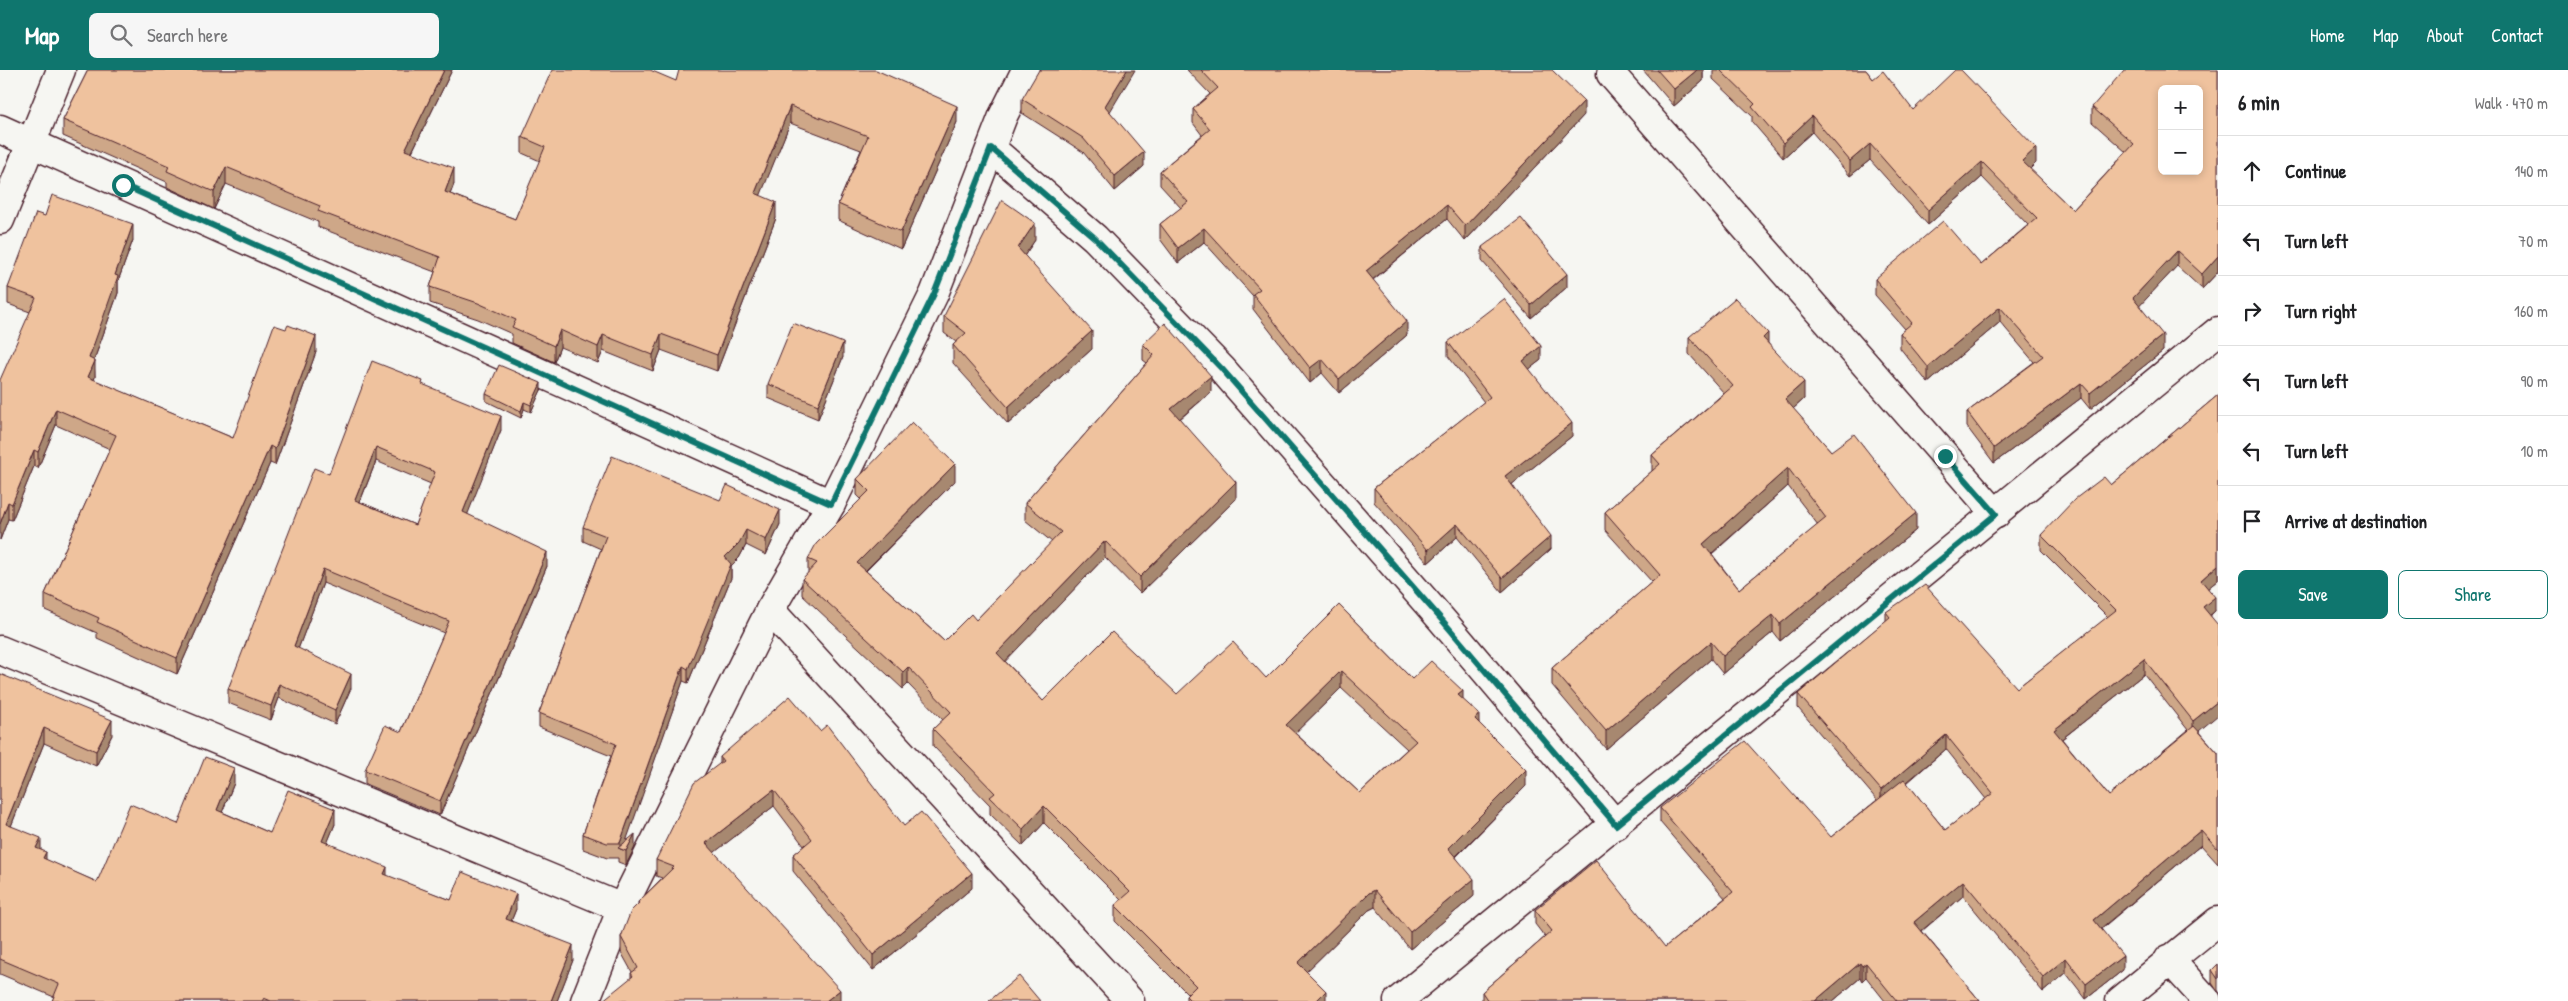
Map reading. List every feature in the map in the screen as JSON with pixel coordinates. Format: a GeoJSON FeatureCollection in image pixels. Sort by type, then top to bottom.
{"type":"FeatureCollection","features":[{"type":"Feature","properties":{"kind":"street"},"geometry":{"type":"LineString","coordinates":[[0,220],[61,70]]}},
{"type":"Feature","properties":{"kind":"street"},"geometry":{"type":"LineString","coordinates":[[585,1001],[622,908],[770,610],[831,504],[934,294],[1003,116],[1023,71]]}},
{"type":"Feature","properties":{"kind":"street"},"geometry":{"type":"LineString","coordinates":[[1611,74],[1996,514]]}},
{"type":"Feature","properties":{"kind":"street"},"geometry":{"type":"LineString","coordinates":[[0,129],[831,504]]}},
{"type":"Feature","properties":{"kind":"street"},"geometry":{"type":"LineString","coordinates":[[991,148],[1095,238],[1222,369],[1442,620],[1616,825]]}},
{"type":"Feature","properties":{"kind":"street"},"geometry":{"type":"LineString","coordinates":[[1398,1001],[1616,825],[2218,331]]}},
{"type":"Feature","properties":{"kind":"street"},"geometry":{"type":"LineString","coordinates":[[770,610],[1130,1001]]}},
{"type":"Feature","properties":{"kind":"street"},"geometry":{"type":"LineString","coordinates":[[0,650],[622,908]]}},
{"type":"Feature","properties":{"kind":"street"},"geometry":{"type":"LineString","coordinates":[[2120,1001],[2169,959],[2218,921]]}},
{"type":"Feature","properties":{"kind":"street"},"geometry":{"type":"LineString","coordinates":[[2169,959],[2207,1001]]}},
{"type":"Feature","properties":{"kind":"building"},"geometry":{"type":"Polygon","coordinates":[[[88,70],[444,70],[405,150],[454,168],[445,192],[515,219],[545,147],[522,137],[552,70],[650,70],[676,81],[679,70],[876,70],[957,106],[901,232],[838,204],[868,136],[790,106],[755,193],[776,202],[717,355],[661,334],[653,355],[603,335],[598,347],[560,330],[554,346],[512,327],[516,320],[478,303],[430,287],[440,257],[318,211],[320,206],[226,167],[214,192],[167,171],[169,166],[63,120],[88,70]]]}},
{"type":"Feature","properties":{"kind":"building"},"geometry":{"type":"Polygon","coordinates":[[[1039,70],[1127,70],[1105,106],[1144,152],[1115,176],[1083,138],[1022,99],[1039,70]]]}},
{"type":"Feature","properties":{"kind":"building"},"geometry":{"type":"Polygon","coordinates":[[[1201,70],[1552,70],[1584,101],[1465,226],[1447,205],[1366,271],[1407,321],[1339,379],[1322,359],[1310,368],[1253,294],[1260,289],[1204,228],[1178,248],[1160,224],[1188,202],[1160,171],[1210,129],[1193,109],[1218,88],[1201,70]]]}},
{"type":"Feature","properties":{"kind":"building"},"geometry":{"type":"Polygon","coordinates":[[[1657,70],[1697,70],[1674,89],[1657,70]]]}},
{"type":"Feature","properties":{"kind":"building"},"geometry":{"type":"Polygon","coordinates":[[[1720,70],[1866,70],[1873,79],[1883,71],[1913,110],[1955,70],[1961,70],[2036,148],[2022,161],[2073,210],[2134,144],[2092,107],[2124,70],[2218,70],[2218,256],[2202,274],[2177,251],[2133,298],[2163,335],[2090,393],[2081,383],[1994,448],[1967,412],[2043,356],[2000,307],[1928,367],[1900,333],[1912,323],[1875,279],[1943,221],[1981,265],[2037,218],[1982,162],[1928,210],[1870,144],[1850,161],[1812,116],[1783,143],[1752,107],[1755,104],[1720,70]]]}},
{"type":"Feature","properties":{"kind":"building"},"geometry":{"type":"Polygon","coordinates":[[[52,195],[133,224],[115,275],[118,276],[89,358],[95,361],[88,377],[233,438],[274,325],[286,329],[288,325],[316,336],[275,449],[270,446],[177,658],[97,622],[99,618],[45,594],[116,435],[56,409],[38,452],[34,450],[12,504],[8,502],[0,524],[0,380],[36,298],[8,288],[36,213],[45,216],[52,195]]]}},
{"type":"Feature","properties":{"kind":"building"},"geometry":{"type":"Polygon","coordinates":[[[1002,200],[1035,223],[1018,248],[1092,331],[1008,407],[953,345],[966,333],[944,316],[1002,200]]]}},
{"type":"Feature","properties":{"kind":"building"},"geometry":{"type":"Polygon","coordinates":[[[1521,218],[1567,274],[1531,305],[1482,247],[1521,218]]]}},
{"type":"Feature","properties":{"kind":"building"},"geometry":{"type":"Polygon","coordinates":[[[1735,298],[1768,333],[1763,338],[1804,382],[1785,399],[1831,451],[1854,434],[1916,513],[1780,624],[1773,615],[1723,656],[1711,642],[1606,731],[1552,668],[1660,575],[1605,512],[1660,464],[1652,455],[1733,386],[1689,337],[1735,298]],[[1788,468],[1703,544],[1739,589],[1826,518],[1788,468]]]}},
{"type":"Feature","properties":{"kind":"building"},"geometry":{"type":"Polygon","coordinates":[[[1504,299],[1541,346],[1523,361],[1572,423],[1505,476],[1551,536],[1502,578],[1457,524],[1428,550],[1374,488],[1490,397],[1448,342],[1504,299]]]}},
{"type":"Feature","properties":{"kind":"building"},"geometry":{"type":"Polygon","coordinates":[[[793,323],[843,343],[818,405],[768,384],[793,323]]]}},
{"type":"Feature","properties":{"kind":"building"},"geometry":{"type":"Polygon","coordinates":[[[1165,323],[1211,376],[1171,409],[1236,482],[1140,577],[1105,541],[997,653],[1043,701],[1112,632],[1177,694],[1233,642],[1266,678],[1339,605],[1412,679],[1431,661],[1463,691],[1458,695],[1479,714],[1475,719],[1526,770],[1448,848],[1474,879],[1410,932],[1375,890],[1369,893],[1298,963],[1326,991],[1316,1001],[1191,1001],[1186,996],[1196,986],[1115,905],[1130,892],[1044,806],[1023,829],[990,797],[995,793],[933,729],[951,712],[908,667],[903,672],[802,579],[817,563],[808,559],[816,544],[869,491],[857,479],[912,422],[955,464],[857,563],[944,641],[971,614],[976,620],[1061,532],[1025,503],[1154,355],[1143,344],[1165,323]],[[1341,671],[1286,725],[1360,793],[1416,741],[1341,671]]]}},
{"type":"Feature","properties":{"kind":"building"},"geometry":{"type":"Polygon","coordinates":[[[372,361],[423,381],[422,384],[501,416],[463,512],[547,552],[440,801],[365,770],[385,725],[401,732],[449,621],[323,569],[294,646],[351,674],[335,710],[279,684],[271,706],[228,689],[314,468],[329,474],[372,361]],[[376,447],[355,500],[415,525],[435,472],[376,447]]]}},
{"type":"Feature","properties":{"kind":"building"},"geometry":{"type":"Polygon","coordinates":[[[499,365],[541,383],[531,405],[524,402],[521,411],[486,394],[499,365]]]}},
{"type":"Feature","properties":{"kind":"building"},"geometry":{"type":"Polygon","coordinates":[[[2218,395],[2218,565],[2201,580],[2215,597],[2203,607],[2218,625],[2218,701],[2193,721],[2144,659],[2054,730],[2109,796],[2194,726],[2218,753],[2218,849],[2201,830],[2094,920],[2123,956],[2086,984],[2066,958],[2043,977],[1963,881],[1914,922],[1980,1001],[1897,1001],[1866,963],[1862,966],[1860,963],[1815,1001],[1488,1001],[1482,992],[1552,931],[1535,910],[1596,860],[1665,947],[1733,892],[1660,808],[1745,741],[1831,837],[1904,779],[1945,830],[1993,793],[1946,735],[1881,790],[1798,694],[1890,617],[1886,612],[1925,585],[2017,688],[2116,610],[2041,535],[2075,499],[2104,477],[2111,485],[2218,395]]]}},
{"type":"Feature","properties":{"kind":"building"},"geometry":{"type":"Polygon","coordinates":[[[612,456],[720,500],[727,485],[780,510],[766,540],[746,530],[739,543],[725,557],[731,564],[688,669],[683,666],[620,843],[607,843],[583,834],[616,744],[539,713],[606,536],[583,527],[612,456]]]}},
{"type":"Feature","properties":{"kind":"building"},"geometry":{"type":"Polygon","coordinates":[[[0,674],[112,720],[96,751],[44,728],[6,824],[41,838],[36,848],[46,852],[43,858],[97,882],[130,804],[178,824],[205,757],[234,768],[217,810],[270,833],[288,790],[335,809],[322,841],[387,867],[384,874],[451,900],[462,872],[516,894],[506,919],[573,945],[551,1001],[271,1001],[264,998],[262,1001],[52,1001],[59,984],[0,959],[0,674]]]}},
{"type":"Feature","properties":{"kind":"building"},"geometry":{"type":"Polygon","coordinates":[[[790,696],[820,731],[827,725],[904,826],[921,812],[972,873],[873,955],[793,855],[812,839],[774,790],[706,843],[840,990],[826,1001],[602,1001],[633,976],[631,973],[638,968],[621,937],[631,911],[674,867],[656,860],[694,783],[723,761],[720,757],[790,696]]]}},
{"type":"Feature","properties":{"kind":"building"},"geometry":{"type":"Polygon","coordinates":[[[635,834],[626,851],[618,848],[635,834]]]}},
{"type":"Feature","properties":{"kind":"building"},"geometry":{"type":"Polygon","coordinates":[[[2218,964],[2218,979],[2212,970],[2218,964]]]}},
{"type":"Feature","properties":{"kind":"building"},"geometry":{"type":"Polygon","coordinates":[[[1019,976],[1040,1001],[989,1001],[1019,976]]]}},
{"type":"Feature","properties":{"kind":"route"},"geometry":{"type":"LineString","coordinates":[[123,185],[831,504],[934,294],[991,148],[1095,238],[1222,369],[1442,620],[1616,825],[1996,514],[1945,456]]}}]}
